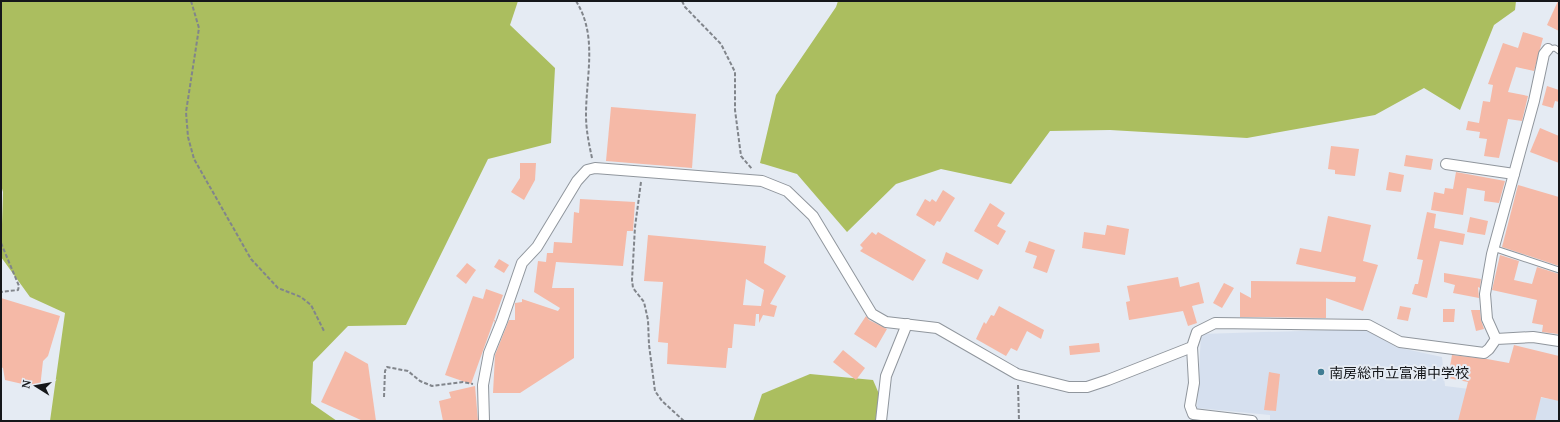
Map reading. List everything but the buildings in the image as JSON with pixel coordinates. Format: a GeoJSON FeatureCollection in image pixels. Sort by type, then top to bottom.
{"type":"FeatureCollection","features":[{"type":"Feature","properties":{"kind":"street"},"geometry":{"type":"LineString","coordinates":[[1496,339],[1488,318],[1485,294],[1493,248],[1534,101],[1544,54],[1548,49]]}},
{"type":"Feature","properties":{"kind":"street"},"geometry":{"type":"LineString","coordinates":[[1446,164],[1514,174]]}},
{"type":"Feature","properties":{"kind":"street"},"geometry":{"type":"LineString","coordinates":[[484,421],[483,385],[489,352],[522,263],[537,247],[577,181],[587,170],[595,168],[642,173],[762,181],[787,191],[813,216],[872,314],[886,322],[936,328],[1017,374],[1069,387],[1087,387],[1192,347]]}},
{"type":"Feature","properties":{"kind":"street"},"geometry":{"type":"LineString","coordinates":[[1252,421],[1193,414],[1190,406],[1194,383],[1192,347],[1197,332],[1214,323],[1368,325],[1400,342],[1484,353],[1496,339]]}},
{"type":"Feature","properties":{"kind":"street"},"geometry":{"type":"LineString","coordinates":[[881,421],[886,376],[907,324]]}},
{"type":"Feature","properties":{"kind":"street"},"geometry":{"type":"LineString","coordinates":[[1496,339],[1533,337],[1559,341]]}},
{"type":"Feature","properties":{"kind":"lane"},"geometry":{"type":"LineString","coordinates":[[1548,49],[1555,48],[1559,51]]}},
{"type":"Feature","properties":{"kind":"lane"},"geometry":{"type":"LineString","coordinates":[[1493,248],[1559,270]]}},
{"type":"Feature","properties":{"kind":"path"},"geometry":{"type":"LineString","coordinates":[[191,1],[199,28],[186,112],[188,136],[194,159],[251,260],[278,288],[301,297],[311,305],[324,332]]}},
{"type":"Feature","properties":{"kind":"path"},"geometry":{"type":"LineString","coordinates":[[576,1],[584,13],[591,52],[586,116],[589,144],[595,168]]}},
{"type":"Feature","properties":{"kind":"path"},"geometry":{"type":"LineString","coordinates":[[682,1],[685,7],[721,44],[735,72],[735,110],[741,156],[762,181]]}},
{"type":"Feature","properties":{"kind":"path"},"geometry":{"type":"LineString","coordinates":[[642,173],[635,226],[632,280],[633,288],[644,302],[648,320],[649,346],[655,391],[662,401],[684,421]]}},
{"type":"Feature","properties":{"kind":"path"},"geometry":{"type":"LineString","coordinates":[[1,242],[19,286],[18,290],[1,292]]}},
{"type":"Feature","properties":{"kind":"path"},"geometry":{"type":"LineString","coordinates":[[384,397],[385,371],[388,367],[408,371],[420,381],[432,386],[463,382],[483,385]]}},
{"type":"Feature","properties":{"kind":"path"},"geometry":{"type":"LineString","coordinates":[[1017,374],[1019,421]]}},
{"type":"Feature","properties":{"kind":"shaded area","name":"南房総市立富浦中学校"},"geometry":{"type":"Polygon","coordinates":[[[1366,329],[1396,347],[1442,357],[1445,386],[1559,400],[1559,421],[1270,421],[1270,415],[1197,408],[1201,334],[1366,329]]]}},
{"type":"Feature","properties":{"kind":"green space"},"geometry":{"type":"Polygon","coordinates":[[[1,1],[518,1],[510,25],[555,68],[551,143],[488,159],[406,325],[348,326],[313,362],[311,403],[337,421],[50,421],[65,313],[30,297],[1,257],[3,192],[1,185],[1,1]]]}},
{"type":"Feature","properties":{"kind":"green space"},"geometry":{"type":"Polygon","coordinates":[[[838,1],[1516,1],[1515,10],[1494,25],[1460,110],[1424,88],[1375,115],[1247,138],[1110,130],[1050,131],[1011,184],[941,169],[896,184],[847,232],[797,174],[760,163],[776,95],[836,7],[838,1]]]}},
{"type":"Feature","properties":{"kind":"green space"},"geometry":{"type":"Polygon","coordinates":[[[810,374],[873,380],[886,410],[882,421],[753,421],[762,394],[810,374]]]}},
{"type":"Feature","properties":{"kind":"place","name":"南房総市立富浦中学校"},"geometry":{"type":"Point","coordinates":[1321,372]}}]}
